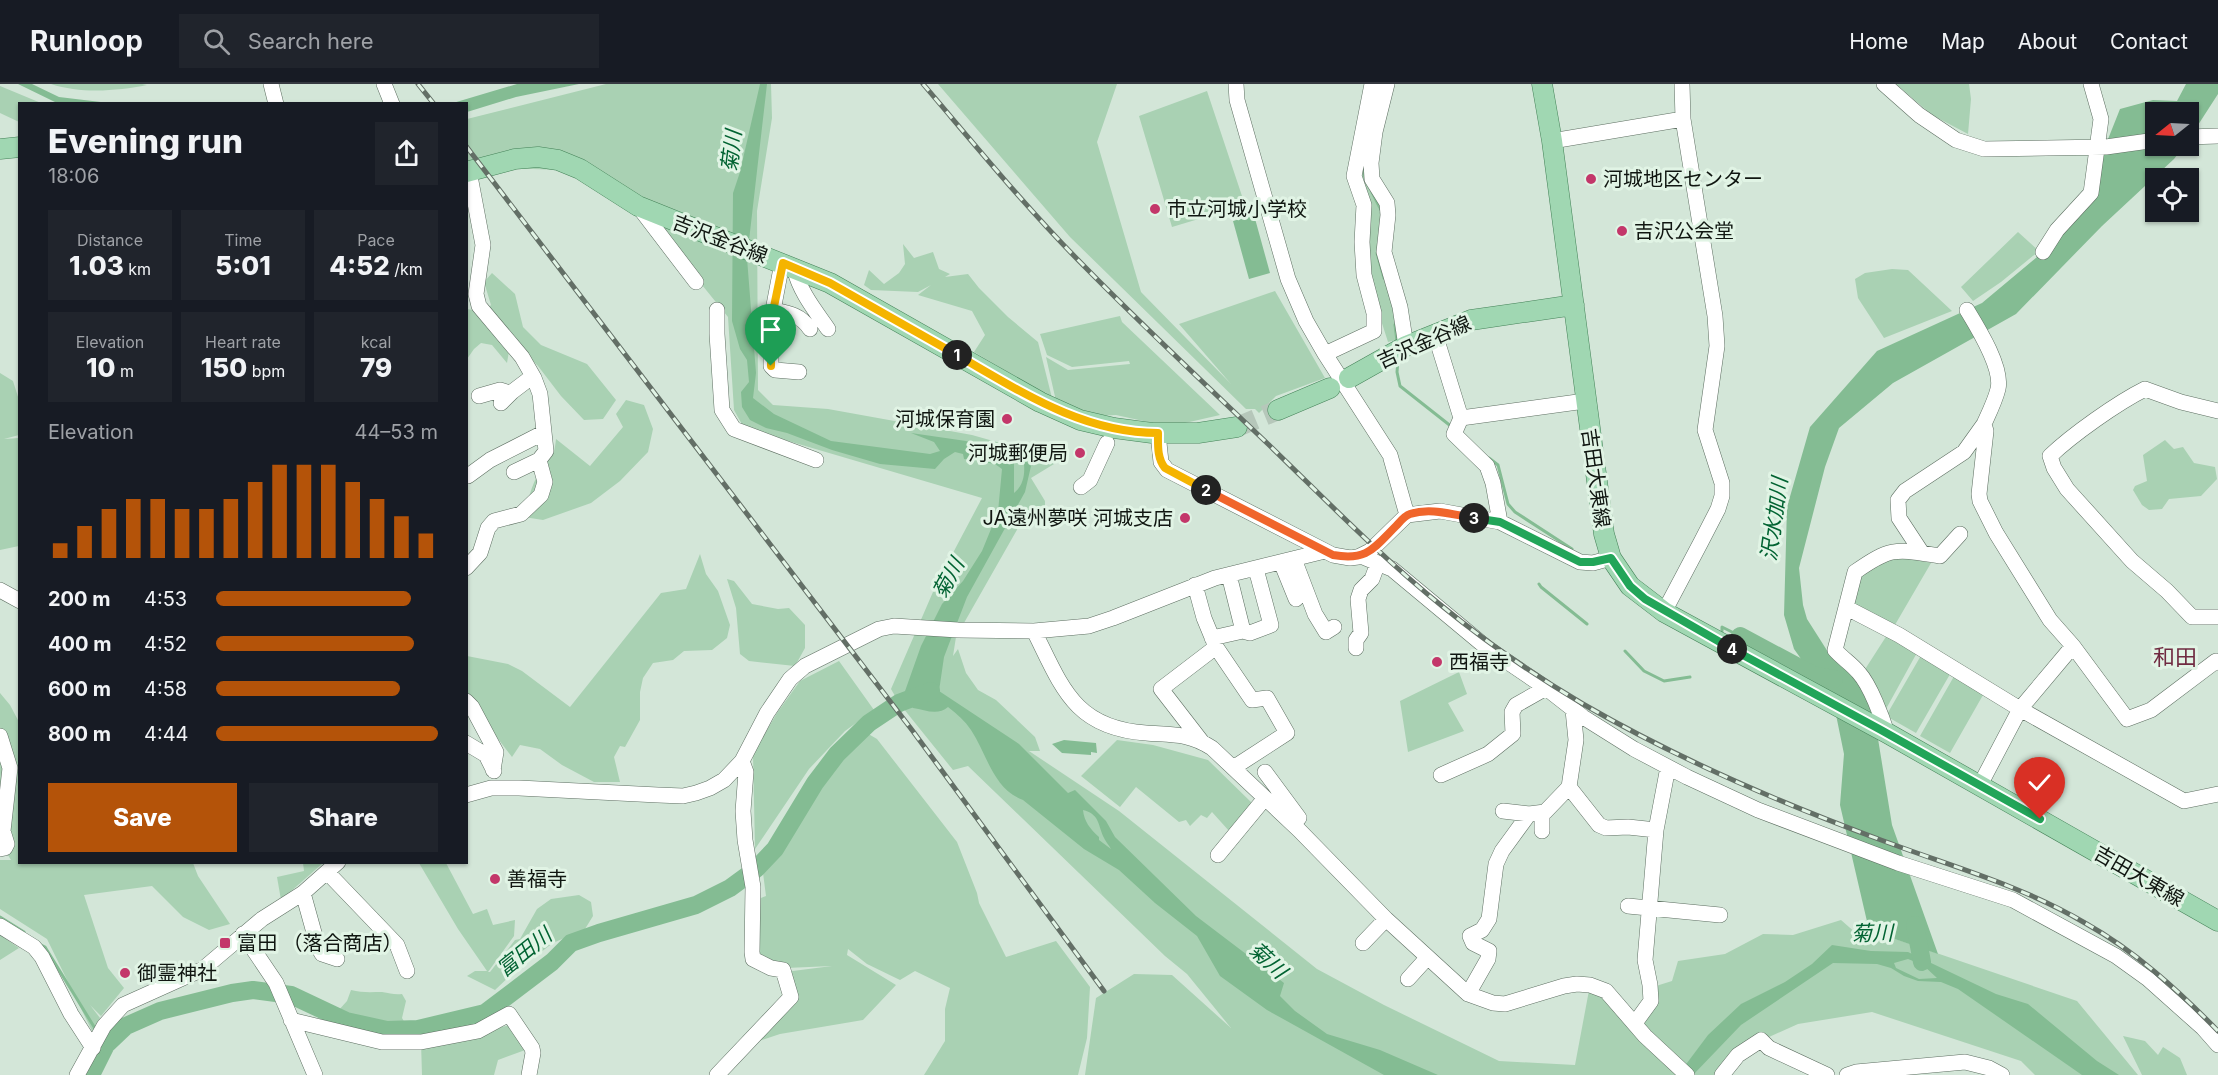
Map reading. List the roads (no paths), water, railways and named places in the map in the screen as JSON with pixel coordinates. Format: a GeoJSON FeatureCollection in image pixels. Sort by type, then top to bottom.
{"type":"FeatureCollection","features":[{"type":"Feature","properties":{"kind":"main road","name":"吉田大東線"},"geometry":{"type":"LineString","coordinates":[[1542,84],[1552,141],[1604,534],[1611,558],[1630,586],[1664,612],[1884,731],[2218,921]]}},
{"type":"Feature","properties":{"kind":"main road"},"geometry":{"type":"LineString","coordinates":[[0,149],[18,147]]}},
{"type":"Feature","properties":{"kind":"main road","name":"吉沢金谷線"},"geometry":{"type":"LineString","coordinates":[[468,172],[515,159],[538,157],[558,160],[580,169],[638,206],[830,283],[1040,402],[1080,420],[1114,428],[1158,433],[1198,433],[1237,427]]}},
{"type":"Feature","properties":{"kind":"main road","name":"吉沢金谷線"},"geometry":{"type":"LineString","coordinates":[[1349,378],[1406,346],[1471,320],[1574,305]]}},
{"type":"Feature","properties":{"kind":"main road"},"geometry":{"type":"LineString","coordinates":[[1278,410],[1330,388]]}},
{"type":"Feature","properties":{"kind":"street"},"geometry":{"type":"LineString","coordinates":[[271,84],[276,102]]}},
{"type":"Feature","properties":{"kind":"street"},"geometry":{"type":"LineString","coordinates":[[384,84],[392,101]]}},
{"type":"Feature","properties":{"kind":"street"},"geometry":{"type":"LineString","coordinates":[[1236,84],[1237,100],[1285,270],[1306,321],[1324,354],[1390,455],[1407,515]]}},
{"type":"Feature","properties":{"kind":"street"},"geometry":{"type":"LineString","coordinates":[[1324,354],[1374,331],[1374,313],[1364,275],[1362,242],[1364,205],[1354,176],[1372,84]]}},
{"type":"Feature","properties":{"kind":"street"},"geometry":{"type":"LineString","coordinates":[[1387,84],[1375,132],[1371,163],[1372,179],[1387,203],[1384,252],[1400,307],[1406,346]]}},
{"type":"Feature","properties":{"kind":"street"},"geometry":{"type":"LineString","coordinates":[[1664,612],[1710,525],[1722,496],[1722,483],[1705,430],[1717,346],[1715,316],[1683,119],[1682,84]]}},
{"type":"Feature","properties":{"kind":"street"},"geometry":{"type":"LineString","coordinates":[[1884,84],[1919,115],[1956,140],[1984,149],[2099,147],[2145,141]]}},
{"type":"Feature","properties":{"kind":"street"},"geometry":{"type":"LineString","coordinates":[[2043,252],[2057,230],[2091,193],[2101,119],[2091,84]]}},
{"type":"Feature","properties":{"kind":"street"},"geometry":{"type":"LineString","coordinates":[[1552,141],[1683,119]]}},
{"type":"Feature","properties":{"kind":"street"},"geometry":{"type":"LineString","coordinates":[[2199,137],[2218,136]]}},
{"type":"Feature","properties":{"kind":"street"},"geometry":{"type":"LineString","coordinates":[[468,172],[483,245],[476,294],[479,306],[522,357],[540,394],[546,451],[539,460],[514,472]]}},
{"type":"Feature","properties":{"kind":"street"},"geometry":{"type":"LineString","coordinates":[[638,206],[696,282]]}},
{"type":"Feature","properties":{"kind":"street"},"geometry":{"type":"LineString","coordinates":[[784,264],[771,321],[771,366],[775,370],[799,372]]}},
{"type":"Feature","properties":{"kind":"street"},"geometry":{"type":"LineString","coordinates":[[784,264],[828,329]]}},
{"type":"Feature","properties":{"kind":"street"},"geometry":{"type":"LineString","coordinates":[[717,310],[722,410],[734,429],[816,460]]}},
{"type":"Feature","properties":{"kind":"street"},"geometry":{"type":"LineString","coordinates":[[773,310],[794,314],[810,329]]}},
{"type":"Feature","properties":{"kind":"street"},"geometry":{"type":"LineString","coordinates":[[1923,553],[1899,519],[1898,500],[1905,491],[1964,452],[1984,424],[1998,388],[2000,376],[1979,329],[1967,311]]}},
{"type":"Feature","properties":{"kind":"street"},"geometry":{"type":"LineString","coordinates":[[1435,334],[1458,425],[1487,466],[1493,483],[1500,522]]}},
{"type":"Feature","properties":{"kind":"street"},"geometry":{"type":"LineString","coordinates":[[479,396],[500,390],[505,398],[533,376]]}},
{"type":"Feature","properties":{"kind":"street"},"geometry":{"type":"LineString","coordinates":[[2218,411],[2181,402],[2145,389],[2062,445],[2050,456],[2062,482],[2132,561],[2167,591],[2192,617],[2218,617]]}},
{"type":"Feature","properties":{"kind":"street"},"geometry":{"type":"LineString","coordinates":[[1458,425],[1585,401]]}},
{"type":"Feature","properties":{"kind":"street"},"geometry":{"type":"LineString","coordinates":[[1984,424],[1986,431],[1980,501],[1996,533],[2050,620],[2073,646],[2127,719],[2151,710],[2216,661],[2218,663]]}},
{"type":"Feature","properties":{"kind":"street"},"geometry":{"type":"LineString","coordinates":[[468,476],[490,460],[543,432]]}},
{"type":"Feature","properties":{"kind":"street"},"geometry":{"type":"LineString","coordinates":[[1158,433],[1161,462],[1167,470],[1333,555],[1350,558],[1361,556],[1371,551],[1407,515],[1440,511],[1500,522],[1580,562],[1611,558]]}},
{"type":"Feature","properties":{"kind":"street"},"geometry":{"type":"LineString","coordinates":[[1081,487],[1090,480],[1107,443]]}},
{"type":"Feature","properties":{"kind":"street"},"geometry":{"type":"LineString","coordinates":[[468,566],[480,553],[488,528],[494,521],[520,514],[541,495],[545,482],[539,460]]}},
{"type":"Feature","properties":{"kind":"street"},"geometry":{"type":"LineString","coordinates":[[1884,731],[1881,715],[1860,673],[1844,661],[1835,650],[1855,572],[1887,552],[1903,550],[1940,556],[1960,534]]}},
{"type":"Feature","properties":{"kind":"street"},"geometry":{"type":"LineString","coordinates":[[468,794],[500,788],[683,796],[710,788],[724,780],[742,761],[782,689],[805,666],[879,629],[894,626],[958,630],[1034,630],[1089,626],[1195,585],[1325,551]]}},
{"type":"Feature","properties":{"kind":"street"},"geometry":{"type":"LineString","coordinates":[[1361,556],[1392,569],[1487,648],[1573,710],[1634,749],[1758,810],[1899,863],[2013,900],[2116,956],[2164,993],[2203,1028],[2218,1045]]}},
{"type":"Feature","properties":{"kind":"street"},"geometry":{"type":"LineString","coordinates":[[1288,561],[1296,599]]}},
{"type":"Feature","properties":{"kind":"street"},"geometry":{"type":"LineString","coordinates":[[1288,561],[1326,632],[1334,627]]}},
{"type":"Feature","properties":{"kind":"street"},"geometry":{"type":"LineString","coordinates":[[1351,644],[1361,633],[1358,599],[1361,590],[1372,579],[1378,563]]}},
{"type":"Feature","properties":{"kind":"street"},"geometry":{"type":"LineString","coordinates":[[1257,569],[1271,625],[1250,633],[1243,631],[1214,642],[1161,689],[1202,741],[1293,824],[1386,919],[1468,994],[1493,1003],[1505,1004],[1564,986],[1590,985],[1606,991],[1649,1039],[1688,1075]]}},
{"type":"Feature","properties":{"kind":"street"},"geometry":{"type":"LineString","coordinates":[[1229,575],[1243,631]]}},
{"type":"Feature","properties":{"kind":"street"},"geometry":{"type":"LineString","coordinates":[[1195,585],[1204,618],[1214,642],[1252,700],[1267,698],[1287,733],[1233,768]]}},
{"type":"Feature","properties":{"kind":"street"},"geometry":{"type":"LineString","coordinates":[[0,590],[18,600]]}},
{"type":"Feature","properties":{"kind":"street"},"geometry":{"type":"LineString","coordinates":[[1847,608],[1899,635],[2020,709],[2184,801],[2218,794]]}},
{"type":"Feature","properties":{"kind":"street"},"geometry":{"type":"LineString","coordinates":[[1034,630],[1058,678],[1088,716],[1106,727],[1183,735],[1202,741]]}},
{"type":"Feature","properties":{"kind":"street"},"geometry":{"type":"LineString","coordinates":[[1980,785],[2020,709],[2073,646]]}},
{"type":"Feature","properties":{"kind":"street"},"geometry":{"type":"LineString","coordinates":[[1441,774],[1488,754],[1513,734],[1512,712],[1516,705],[1545,688]]}},
{"type":"Feature","properties":{"kind":"street"},"geometry":{"type":"LineString","coordinates":[[468,703],[496,752],[494,770]]}},
{"type":"Feature","properties":{"kind":"street"},"geometry":{"type":"LineString","coordinates":[[1503,811],[1536,814],[1545,812],[1569,787],[1576,740],[1573,710]]}},
{"type":"Feature","properties":{"kind":"street"},"geometry":{"type":"LineString","coordinates":[[0,736],[10,768],[4,793],[3,831],[8,844],[5,848],[0,849]]}},
{"type":"Feature","properties":{"kind":"street"},"geometry":{"type":"LineString","coordinates":[[468,744],[486,755],[500,788]]}},
{"type":"Feature","properties":{"kind":"street"},"geometry":{"type":"LineString","coordinates":[[717,1075],[791,997],[783,970],[771,968],[753,959],[753,887],[747,857],[743,811],[746,772],[742,761]]}},
{"type":"Feature","properties":{"kind":"street"},"geometry":{"type":"LineString","coordinates":[[1635,1023],[1651,1001],[1645,960],[1656,830],[1668,767]]}},
{"type":"Feature","properties":{"kind":"street"},"geometry":{"type":"LineString","coordinates":[[1265,772],[1299,818],[1293,824]]}},
{"type":"Feature","properties":{"kind":"street"},"geometry":{"type":"LineString","coordinates":[[1569,787],[1599,825],[1606,828],[1628,827],[1656,830]]}},
{"type":"Feature","properties":{"kind":"street"},"geometry":{"type":"LineString","coordinates":[[1218,855],[1265,798]]}},
{"type":"Feature","properties":{"kind":"street"},"geometry":{"type":"LineString","coordinates":[[1536,814],[1542,831]]}},
{"type":"Feature","properties":{"kind":"street"},"geometry":{"type":"LineString","coordinates":[[1468,994],[1488,959],[1489,951],[1473,943],[1470,936],[1482,930],[1489,920],[1496,864],[1502,851],[1536,814]]}},
{"type":"Feature","properties":{"kind":"street"},"geometry":{"type":"LineString","coordinates":[[80,1074],[104,1026],[123,1005],[202,969],[243,934],[303,893],[333,867],[397,945],[407,970]]}},
{"type":"Feature","properties":{"kind":"street"},"geometry":{"type":"LineString","coordinates":[[303,893],[318,947],[322,954],[337,959]]}},
{"type":"Feature","properties":{"kind":"street"},"geometry":{"type":"LineString","coordinates":[[1628,906],[1720,915]]}},
{"type":"Feature","properties":{"kind":"street"},"geometry":{"type":"LineString","coordinates":[[1364,943],[1386,919]]}},
{"type":"Feature","properties":{"kind":"street"},"geometry":{"type":"LineString","coordinates":[[0,926],[34,947],[42,957],[71,1014],[94,1045]]}},
{"type":"Feature","properties":{"kind":"street"},"geometry":{"type":"LineString","coordinates":[[243,934],[276,984],[315,1075]]}},
{"type":"Feature","properties":{"kind":"street"},"geometry":{"type":"LineString","coordinates":[[1408,979],[1427,958]]}},
{"type":"Feature","properties":{"kind":"street"},"geometry":{"type":"LineString","coordinates":[[291,1020],[382,1042],[421,1042],[478,1030],[509,1014],[532,1048],[529,1075]]}},
{"type":"Feature","properties":{"kind":"street"},"geometry":{"type":"LineString","coordinates":[[1722,1075],[1738,1055],[1761,1040],[1769,1047],[1827,1075]]}},
{"type":"Feature","properties":{"kind":"street"},"geometry":{"type":"LineString","coordinates":[[1847,1075],[1856,1072],[1965,1062],[1989,1068],[2002,1075]]}},
{"type":"Feature","properties":{"kind":"waterway"},"geometry":{"type":"LineString","coordinates":[[1364,164],[1365,178]]}},
{"type":"Feature","properties":{"kind":"waterway"},"geometry":{"type":"LineString","coordinates":[[1372,192],[1381,210]]}},
{"type":"Feature","properties":{"kind":"waterway"},"geometry":{"type":"LineString","coordinates":[[1377,253],[1384,278]]}},
{"type":"Feature","properties":{"kind":"waterway"},"geometry":{"type":"LineString","coordinates":[[1395,325],[1397,341]]}},
{"type":"Feature","properties":{"kind":"waterway"},"geometry":{"type":"LineString","coordinates":[[1398,360],[1397,372],[1400,386],[1452,427]]}},
{"type":"Feature","properties":{"kind":"waterway"},"geometry":{"type":"LineString","coordinates":[[1489,458],[1498,465],[1508,504],[1515,512],[1572,549]]}},
{"type":"Feature","properties":{"kind":"waterway"},"geometry":{"type":"LineString","coordinates":[[1539,584],[1587,624]]}},
{"type":"Feature","properties":{"kind":"waterway"},"geometry":{"type":"LineString","coordinates":[[1722,631],[1722,627],[1740,636]]}},
{"type":"Feature","properties":{"kind":"waterway"},"geometry":{"type":"LineString","coordinates":[[1740,636],[1813,675],[1834,679]]}},
{"type":"Feature","properties":{"kind":"waterway"},"geometry":{"type":"LineString","coordinates":[[1625,651],[1644,671],[1664,681],[1690,677]]}},
{"type":"Feature","properties":{"kind":"waterway","name":"富田川"},"geometry":{"type":"LineString","coordinates":[[91,1075],[106,1045],[126,1026],[160,1011],[232,993],[253,990],[291,995],[346,1021],[387,1030],[418,1029],[485,1013],[552,962],[571,943],[696,905],[730,888],[756,869],[775,849],[815,783],[837,754],[869,723],[899,703],[931,691]]}},
{"type":"Feature","properties":{"kind":"waterway"},"geometry":{"type":"LineString","coordinates":[[0,917],[24,932]]}},
{"type":"Feature","properties":{"kind":"waterway","name":"沢水加川"},"geometry":{"type":"LineString","coordinates":[[1915,925],[1922,962]]}},
{"type":"Feature","properties":{"kind":"waterway"},"geometry":{"type":"LineString","coordinates":[[41,945],[45,947],[96,1030]]}},
{"type":"Feature","properties":{"kind":"tunnel"},"geometry":{"type":"LineString","coordinates":[[1237,427],[1278,410]]}},
{"type":"Feature","properties":{"kind":"railway"},"geometry":{"type":"LineString","coordinates":[[418,84],[432,102]]}},
{"type":"Feature","properties":{"kind":"railway"},"geometry":{"type":"LineString","coordinates":[[923,84],[1044,224],[1131,313],[1375,548],[1442,606],[1493,645],[1583,704],[1692,761],[1804,810],[2011,887],[2061,910],[2103,934],[2139,959],[2172,986],[2218,1031]]}},
{"type":"Feature","properties":{"kind":"railway"},"geometry":{"type":"LineString","coordinates":[[468,149],[912,730],[1104,991]]}},
{"type":"Feature","properties":{"kind":"place","name":"河城地区センター"},"geometry":{"type":"Point","coordinates":[1591,179]}},
{"type":"Feature","properties":{"kind":"place","name":"市立河城小学校"},"geometry":{"type":"Point","coordinates":[1155,209]}},
{"type":"Feature","properties":{"kind":"place","name":"吉沢公会堂"},"geometry":{"type":"Point","coordinates":[1622,231]}},
{"type":"Feature","properties":{"kind":"place","name":"河城保育園"},"geometry":{"type":"Point","coordinates":[1007,419]}},
{"type":"Feature","properties":{"kind":"place","name":"河城郵便局"},"geometry":{"type":"Point","coordinates":[1080,453]}},
{"type":"Feature","properties":{"kind":"place","name":"JA遠州夢咲 河城支店"},"geometry":{"type":"Point","coordinates":[1185,518]}},
{"type":"Feature","properties":{"kind":"place","name":"西福寺"},"geometry":{"type":"Point","coordinates":[1437,662]}},
{"type":"Feature","properties":{"kind":"place","name":"善福寺"},"geometry":{"type":"Point","coordinates":[495,879]}},
{"type":"Feature","properties":{"kind":"place","name":"富田 （落合商店）"},"geometry":{"type":"Point","coordinates":[225,943]}},
{"type":"Feature","properties":{"kind":"place","name":"御霊神社"},"geometry":{"type":"Point","coordinates":[125,973]}},
{"type":"Feature","properties":{"kind":"district","name":"和田"},"geometry":{"type":"Point","coordinates":[2175,657]}},
{"type":"Feature","properties":{"kind":"water label","name":"菊川"},"geometry":{"type":"Point","coordinates":[731,151]}},
{"type":"Feature","properties":{"kind":"water label","name":"菊川"},"geometry":{"type":"Point","coordinates":[948,578]}},
{"type":"Feature","properties":{"kind":"water label","name":"菊川"},"geometry":{"type":"Point","coordinates":[1872,933]}},
{"type":"Feature","properties":{"kind":"water label","name":"菊川"},"geometry":{"type":"Point","coordinates":[1268,960]}}]}
